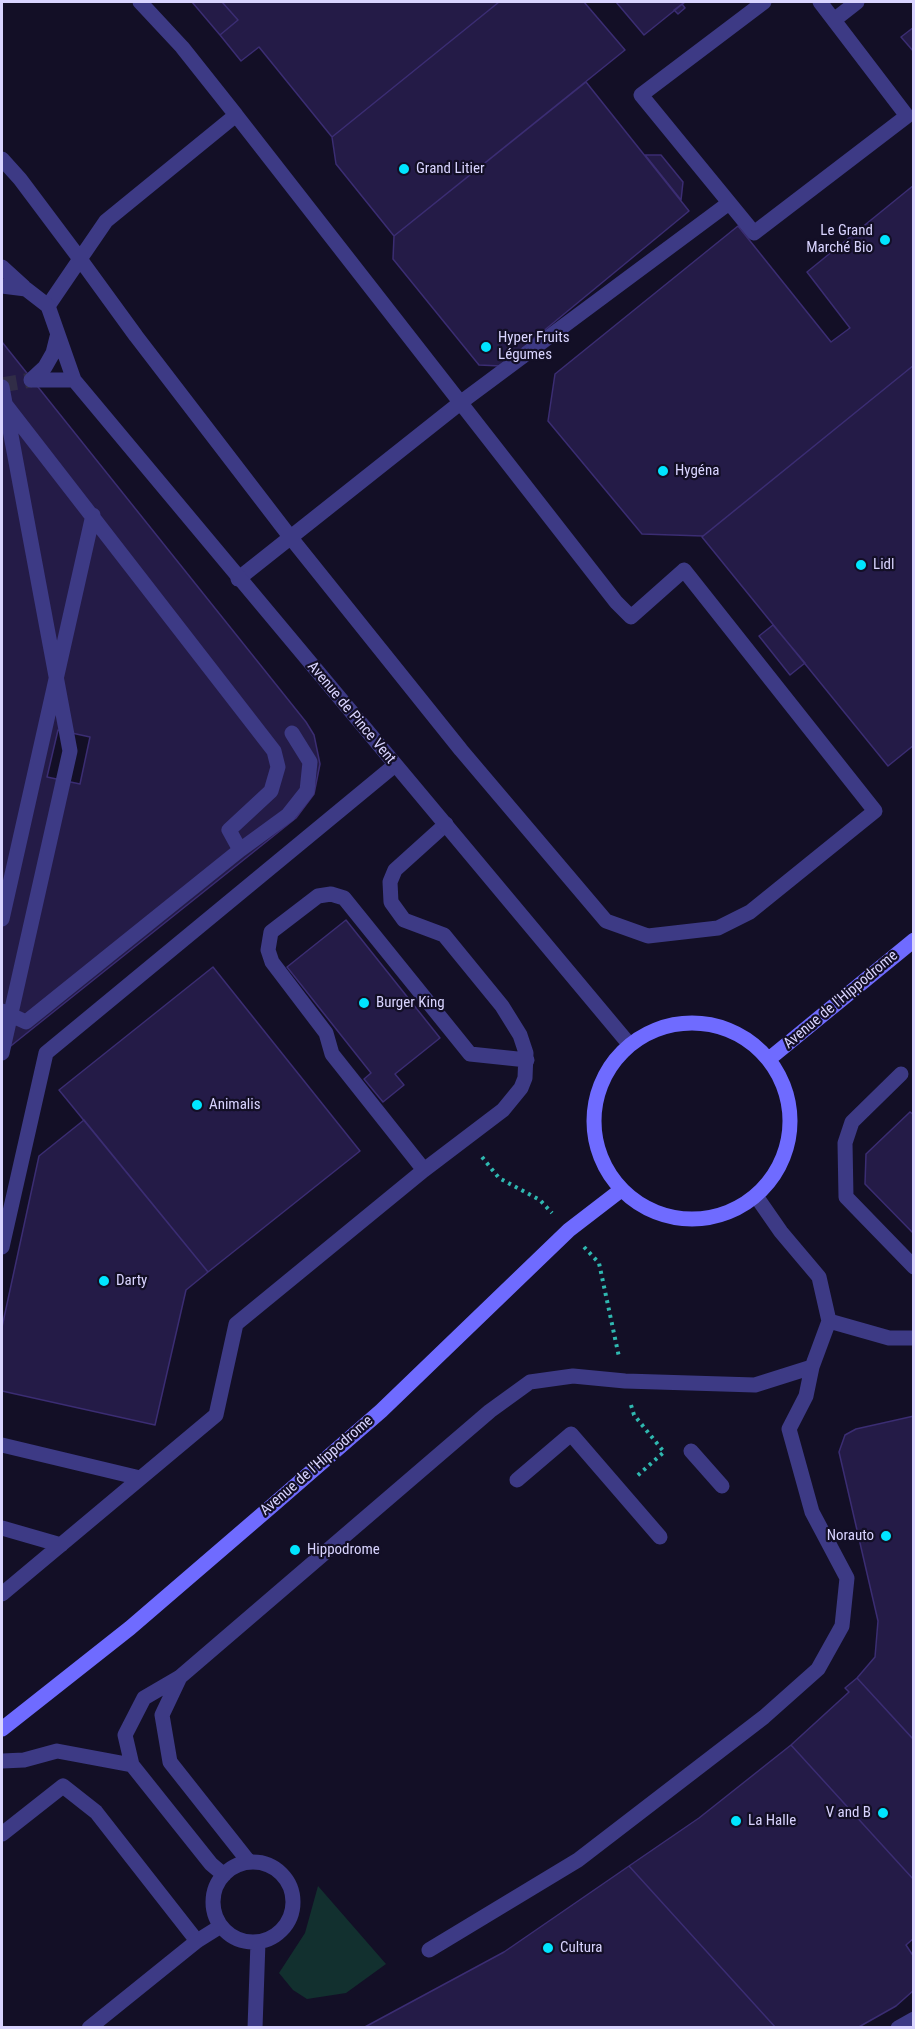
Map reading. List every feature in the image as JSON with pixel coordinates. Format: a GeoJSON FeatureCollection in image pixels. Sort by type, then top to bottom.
{"type":"FeatureCollection","features":[{"type":"Feature","properties":{"kind":"main road","name":"Avenue de l'Hippodrome"},"geometry":{"type":"LineString","coordinates":[[769,1059],[914,940]]}},
{"type":"Feature","properties":{"kind":"main road","name":"Avenue de l'Hippodrome"},"geometry":{"type":"LineString","coordinates":[[687,1022],[718,1026],[746,1038],[769,1059],[784,1085],[790,1115],[788,1145],[776,1173],[756,1196],[724,1215],[687,1220],[651,1211],[621,1190],[598,1156],[592,1115],[603,1075],[629,1044],[656,1028],[687,1022]]}},
{"type":"Feature","properties":{"kind":"main road","name":"Avenue de l'Hippodrome"},"geometry":{"type":"LineString","coordinates":[[2,1729],[130,1628],[372,1419],[569,1230],[621,1190]]}},
{"type":"Feature","properties":{"kind":"street"},"geometry":{"type":"LineString","coordinates":[[2,159],[20,179],[291,538],[461,750],[606,921],[648,936],[718,928],[750,912],[875,811],[684,570],[631,616],[616,602],[183,46],[140,2]]}},
{"type":"Feature","properties":{"kind":"street"},"geometry":{"type":"LineString","coordinates":[[764,2],[641,95],[754,232],[908,116],[820,2]]}},
{"type":"Feature","properties":{"kind":"street"},"geometry":{"type":"LineString","coordinates":[[834,20],[857,2]]}},
{"type":"Feature","properties":{"kind":"street"},"geometry":{"type":"LineString","coordinates":[[2,267],[48,306],[106,221],[236,116]]}},
{"type":"Feature","properties":{"kind":"street"},"geometry":{"type":"LineString","coordinates":[[238,579],[460,403],[729,203]]}},
{"type":"Feature","properties":{"kind":"street"},"geometry":{"type":"LineString","coordinates":[[2,286],[26,289]]}},
{"type":"Feature","properties":{"kind":"street","name":"Avenue de Pince Vent"},"geometry":{"type":"LineString","coordinates":[[48,306],[74,380],[629,1044]]}},
{"type":"Feature","properties":{"kind":"street"},"geometry":{"type":"LineString","coordinates":[[57,337],[49,360],[31,380],[74,380]]}},
{"type":"Feature","properties":{"kind":"street"},"geometry":{"type":"LineString","coordinates":[[2,387],[70,751],[2,1053]]}},
{"type":"Feature","properties":{"kind":"street"},"geometry":{"type":"LineString","coordinates":[[2,400],[274,751],[278,767],[271,791],[229,830],[240,850]]}},
{"type":"Feature","properties":{"kind":"street"},"geometry":{"type":"LineString","coordinates":[[2,919],[93,515]]}},
{"type":"Feature","properties":{"kind":"street"},"geometry":{"type":"LineString","coordinates":[[2,1011],[26,1022],[240,850],[288,815],[307,791],[310,762],[292,733]]}},
{"type":"Feature","properties":{"kind":"street"},"geometry":{"type":"LineString","coordinates":[[2,1247],[46,1053],[395,765]]}},
{"type":"Feature","properties":{"kind":"street"},"geometry":{"type":"LineString","coordinates":[[2,1594],[216,1415],[236,1324],[424,1170],[503,1110],[516,1096],[525,1078],[527,1060],[524,1045],[513,1022],[449,940],[438,932],[416,927],[404,921],[391,902],[390,882],[395,870],[446,825]]}},
{"type":"Feature","properties":{"kind":"street"},"geometry":{"type":"LineString","coordinates":[[424,1170],[332,1053],[326,1033],[272,962],[268,950],[271,932],[318,896],[331,894],[344,898],[470,1054],[527,1060]]}},
{"type":"Feature","properties":{"kind":"street"},"geometry":{"type":"LineString","coordinates":[[901,1074],[852,1122],[844,1143],[846,1197],[914,1267]]}},
{"type":"Feature","properties":{"kind":"street"},"geometry":{"type":"LineString","coordinates":[[429,1950],[578,1860],[764,1717],[818,1669],[842,1626],[847,1578],[812,1512],[789,1429],[806,1396],[812,1367],[829,1321],[819,1277],[756,1196]]}},
{"type":"Feature","properties":{"kind":"street"},"geometry":{"type":"LineString","coordinates":[[829,1321],[889,1338],[914,1338]]}},
{"type":"Feature","properties":{"kind":"street"},"geometry":{"type":"LineString","coordinates":[[224,1875],[211,1864],[132,1765],[125,1735],[144,1698],[180,1677],[490,1411],[530,1382],[573,1376],[625,1381],[755,1385],[812,1367]]}},
{"type":"Feature","properties":{"kind":"street"},"geometry":{"type":"LineString","coordinates":[[517,1480],[571,1434],[660,1537]]}},
{"type":"Feature","properties":{"kind":"street"},"geometry":{"type":"LineString","coordinates":[[2,1445],[140,1478]]}},
{"type":"Feature","properties":{"kind":"street"},"geometry":{"type":"LineString","coordinates":[[692,1451],[722,1486]]}},
{"type":"Feature","properties":{"kind":"street"},"geometry":{"type":"LineString","coordinates":[[2,1528],[61,1545]]}},
{"type":"Feature","properties":{"kind":"street"},"geometry":{"type":"LineString","coordinates":[[180,1677],[162,1715],[170,1762],[249,1862]]}},
{"type":"Feature","properties":{"kind":"street"},"geometry":{"type":"LineString","coordinates":[[2,1761],[24,1760],[57,1751],[132,1765]]}},
{"type":"Feature","properties":{"kind":"street"},"geometry":{"type":"LineString","coordinates":[[2,1834],[63,1786],[96,1812],[197,1941]]}},
{"type":"Feature","properties":{"kind":"street"},"geometry":{"type":"LineString","coordinates":[[249,1862],[275,1869],[292,1891],[293,1905],[290,1918],[282,1930],[271,1938],[258,1942],[231,1936],[221,1926],[215,1914],[213,1900],[216,1886],[224,1875],[249,1862]]}},
{"type":"Feature","properties":{"kind":"street"},"geometry":{"type":"LineString","coordinates":[[89,2028],[197,1941],[221,1926]]}},
{"type":"Feature","properties":{"kind":"street"},"geometry":{"type":"LineString","coordinates":[[255,2028],[258,1942]]}},
{"type":"Feature","properties":{"kind":"street"},"geometry":{"type":"LineString","coordinates":[[898,2028],[914,2019]]}},
{"type":"Feature","properties":{"kind":"path"},"geometry":{"type":"LineString","coordinates":[[466,1137],[499,1179],[540,1200],[598,1263],[634,1415],[664,1452],[620,1491]]}},
{"type":"Feature","properties":{"kind":"green space"},"geometry":{"type":"Polygon","coordinates":[[[318,1886],[386,1964],[346,1993],[307,1999],[293,1990],[279,1973],[305,1933],[318,1886]]]}},
{"type":"Feature","properties":{"kind":"building"},"geometry":{"type":"Polygon","coordinates":[[[192,2],[222,2],[238,20],[220,35],[192,2]]]}},
{"type":"Feature","properties":{"kind":"building"},"geometry":{"type":"Polygon","coordinates":[[[222,2],[499,2],[332,137],[259,47],[241,61],[220,35],[238,20],[222,2]]]}},
{"type":"Feature","properties":{"kind":"building"},"geometry":{"type":"Polygon","coordinates":[[[499,2],[584,2],[625,50],[394,236],[336,164],[332,137],[499,2]]]}},
{"type":"Feature","properties":{"kind":"building"},"geometry":{"type":"Polygon","coordinates":[[[616,2],[685,2],[644,35],[616,2]]]}},
{"type":"Feature","properties":{"kind":"building"},"geometry":{"type":"Polygon","coordinates":[[[682,4],[685,8],[678,14],[674,10],[682,4]]]}},
{"type":"Feature","properties":{"kind":"building"},"geometry":{"type":"Polygon","coordinates":[[[914,27],[914,52],[901,37],[914,27]]]}},
{"type":"Feature","properties":{"kind":"building"},"geometry":{"type":"Polygon","coordinates":[[[586,82],[689,211],[501,366],[479,365],[393,259],[394,236],[586,82]]]}},
{"type":"Feature","properties":{"kind":"building"},"geometry":{"type":"Polygon","coordinates":[[[645,155],[661,155],[683,182],[681,200],[645,155]]]}},
{"type":"Feature","properties":{"kind":"building"},"geometry":{"type":"Polygon","coordinates":[[[914,185],[914,365],[703,536],[642,534],[548,421],[555,374],[738,226],[831,342],[850,328],[807,272],[914,185]]]}},
{"type":"Feature","properties":{"kind":"building"},"geometry":{"type":"Polygon","coordinates":[[[2,342],[306,722],[314,735],[320,764],[314,794],[296,818],[2,1053],[2,342]],[[58,730],[47,777],[80,784],[90,737],[58,730]]]}},
{"type":"Feature","properties":{"kind":"building"},"geometry":{"type":"Polygon","coordinates":[[[914,365],[914,745],[888,766],[702,537],[914,365]]]}},
{"type":"Feature","properties":{"kind":"building"},"geometry":{"type":"Polygon","coordinates":[[[773,625],[805,663],[790,675],[759,636],[773,625]]]}},
{"type":"Feature","properties":{"kind":"building","name":"Burger King"},"geometry":{"type":"Polygon","coordinates":[[[346,920],[440,1038],[395,1074],[404,1085],[383,1102],[364,1079],[371,1073],[287,967],[346,920]]]}},
{"type":"Feature","properties":{"kind":"building","name":"Animalis"},"geometry":{"type":"Polygon","coordinates":[[[213,967],[360,1151],[208,1272],[59,1090],[213,967]]]}},
{"type":"Feature","properties":{"kind":"building"},"geometry":{"type":"Polygon","coordinates":[[[910,1112],[914,1115],[914,1234],[865,1184],[866,1154],[910,1112]]]}},
{"type":"Feature","properties":{"kind":"building","name":"Darty"},"geometry":{"type":"Polygon","coordinates":[[[84,1120],[208,1272],[186,1290],[155,1425],[2,1391],[2,1327],[39,1156],[84,1120]]]}},
{"type":"Feature","properties":{"kind":"building","name":"Norauto"},"geometry":{"type":"Polygon","coordinates":[[[914,1416],[914,1737],[912,1738],[857,1678],[875,1657],[878,1621],[839,1452],[845,1435],[856,1429],[914,1416]]]}},
{"type":"Feature","properties":{"kind":"building","name":"V and B"},"geometry":{"type":"Polygon","coordinates":[[[857,1678],[914,1740],[914,1880],[791,1745],[849,1692],[845,1688],[857,1678]]]}},
{"type":"Feature","properties":{"kind":"building"},"geometry":{"type":"Polygon","coordinates":[[[791,1745],[914,1880],[914,1938],[906,1945],[914,1957],[914,1990],[896,2006],[857,2028],[776,2028],[629,1866],[699,1818],[791,1745]]]}},
{"type":"Feature","properties":{"kind":"building"},"geometry":{"type":"Polygon","coordinates":[[[629,1866],[776,2028],[363,2028],[504,1952],[629,1866]]]}},
{"type":"Feature","properties":{"kind":"tunnel"},"geometry":{"type":"LineString","coordinates":[[2,385],[31,380]]}},
{"type":"Feature","properties":{"kind":"place","name":"Grand Litier"},"geometry":{"type":"Point","coordinates":[404,169]}},
{"type":"Feature","properties":{"kind":"place","name":"Le Grand Marché Bio"},"geometry":{"type":"Point","coordinates":[885,240]}},
{"type":"Feature","properties":{"kind":"place","name":"Hyper Fruits Légumes"},"geometry":{"type":"Point","coordinates":[486,347]}},
{"type":"Feature","properties":{"kind":"place","name":"Hygéna"},"geometry":{"type":"Point","coordinates":[663,471]}},
{"type":"Feature","properties":{"kind":"place","name":"Lidl"},"geometry":{"type":"Point","coordinates":[861,565]}},
{"type":"Feature","properties":{"kind":"place","name":"Burger King"},"geometry":{"type":"Point","coordinates":[364,1003]}},
{"type":"Feature","properties":{"kind":"place","name":"Animalis"},"geometry":{"type":"Point","coordinates":[197,1105]}},
{"type":"Feature","properties":{"kind":"place","name":"Darty"},"geometry":{"type":"Point","coordinates":[104,1281]}},
{"type":"Feature","properties":{"kind":"place","name":"Norauto"},"geometry":{"type":"Point","coordinates":[886,1536]}},
{"type":"Feature","properties":{"kind":"place","name":"Hippodrome"},"geometry":{"type":"Point","coordinates":[295,1550]}},
{"type":"Feature","properties":{"kind":"place","name":"V and B"},"geometry":{"type":"Point","coordinates":[883,1813]}},
{"type":"Feature","properties":{"kind":"place","name":"La Halle"},"geometry":{"type":"Point","coordinates":[736,1821]}},
{"type":"Feature","properties":{"kind":"place","name":"Cultura"},"geometry":{"type":"Point","coordinates":[548,1948]}}]}
